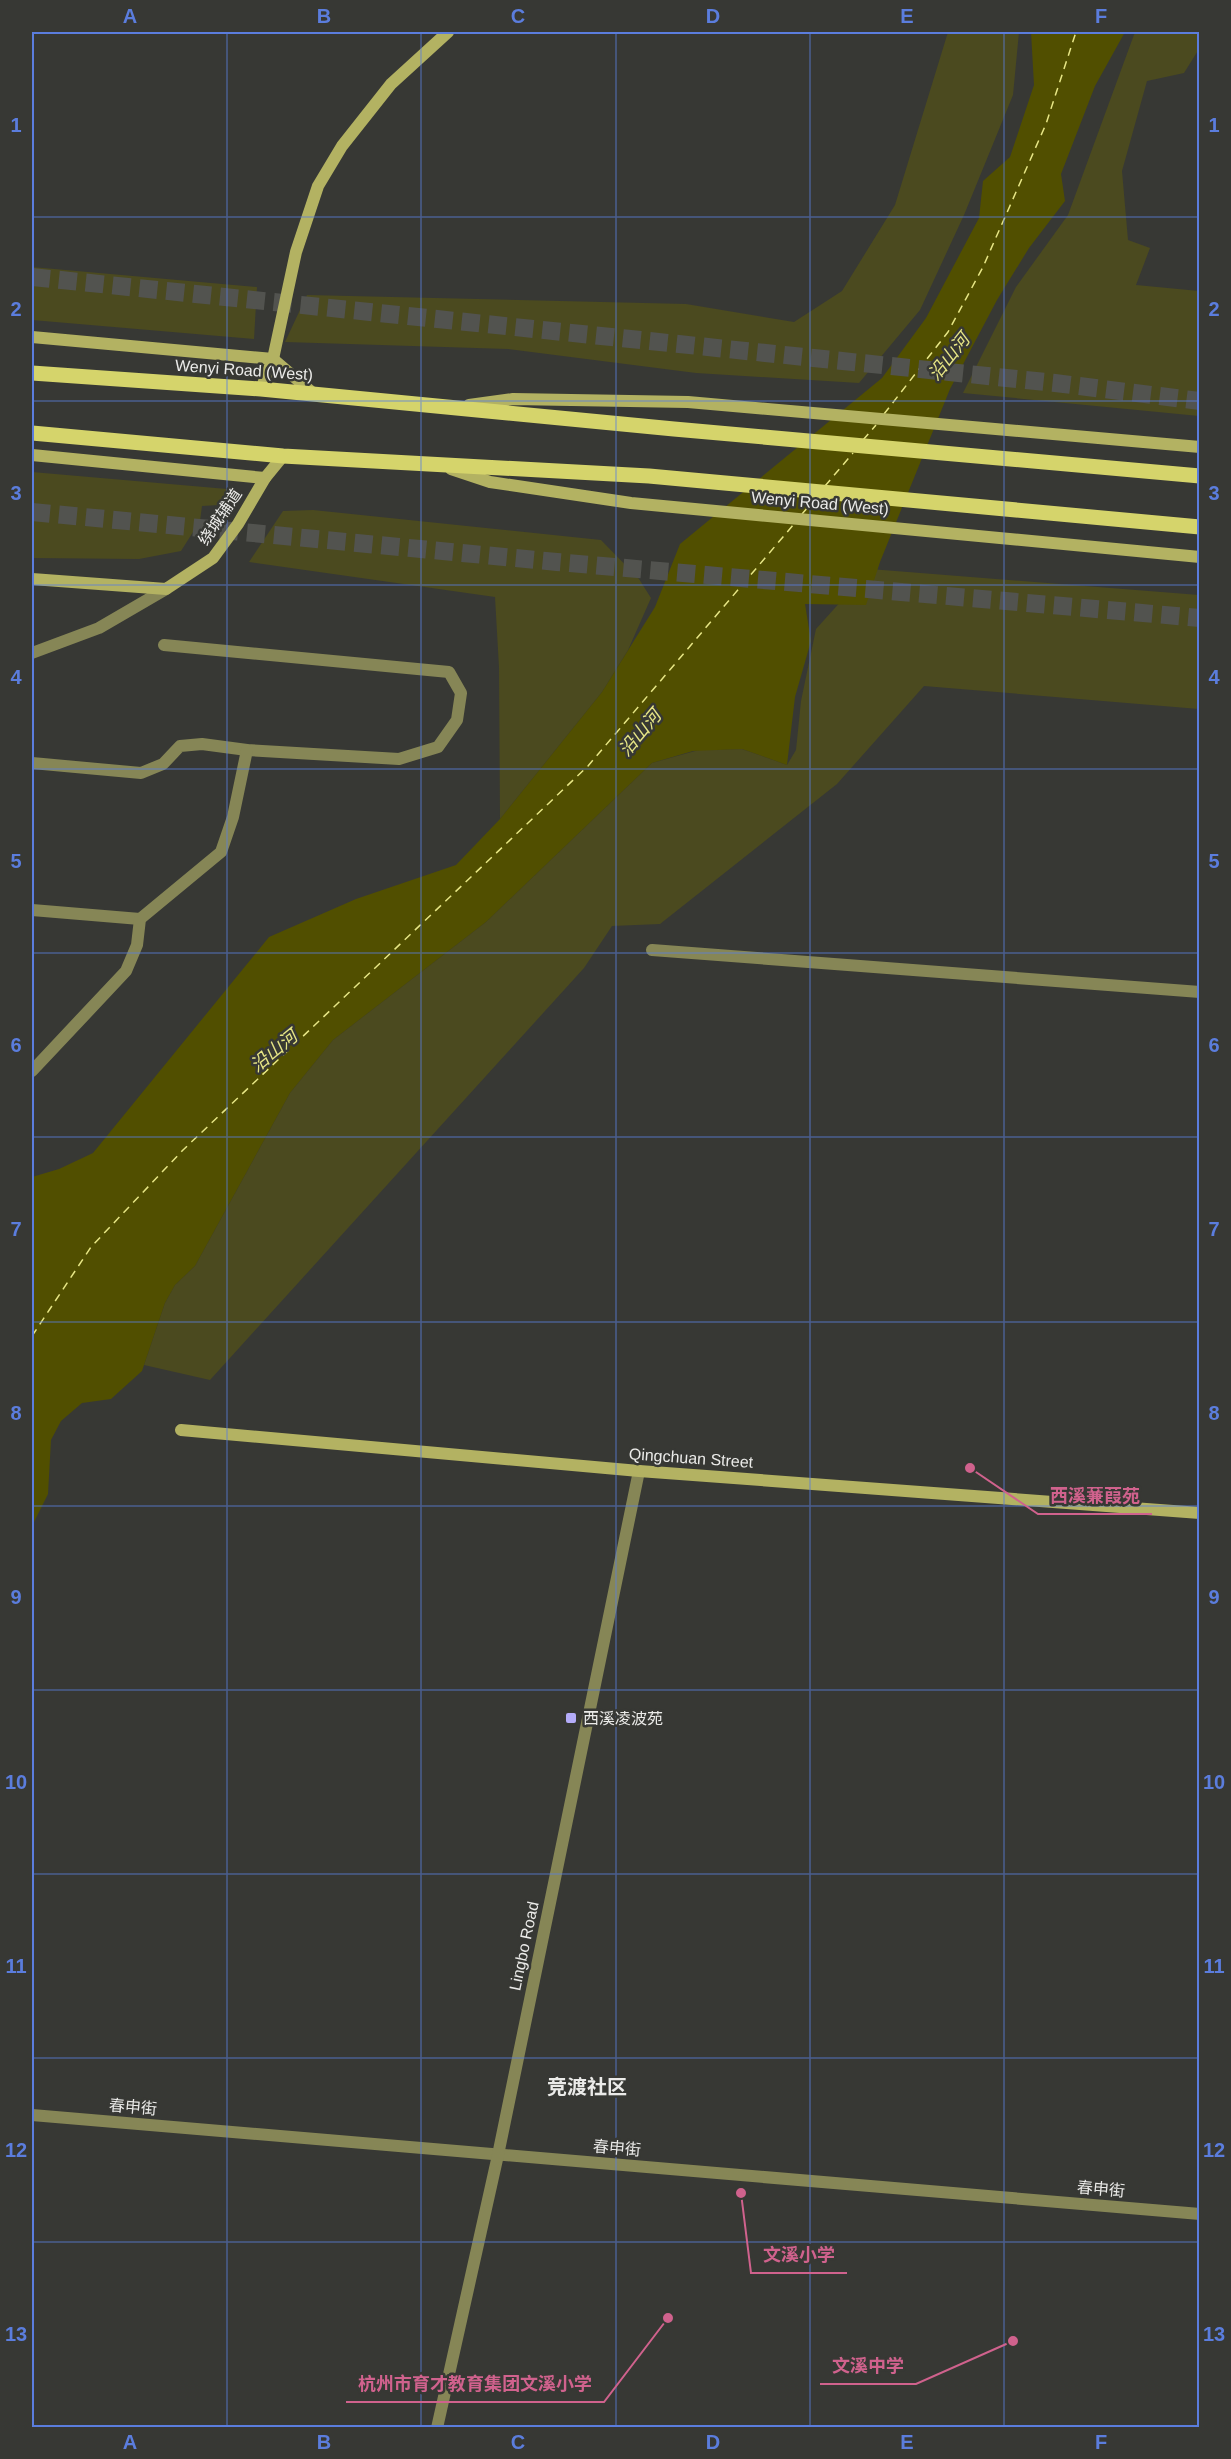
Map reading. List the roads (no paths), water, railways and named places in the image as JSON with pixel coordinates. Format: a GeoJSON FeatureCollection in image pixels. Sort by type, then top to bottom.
{"type":"FeatureCollection","features":[{"type":"Feature","properties":{"kind":"main road"},"geometry":{"type":"LineString","coordinates":[[261,389],[273,359],[296,252],[318,186],[342,146],[391,84],[448,32]]}},
{"type":"Feature","properties":{"kind":"main road"},"geometry":{"type":"LineString","coordinates":[[32,337],[273,359],[314,394]]}},
{"type":"Feature","properties":{"kind":"main road","name":"Wenyi Road (West)"},"geometry":{"type":"LineString","coordinates":[[32,373],[261,389],[1200,476]]}},
{"type":"Feature","properties":{"kind":"main road","name":"Wenyi Road (West)"},"geometry":{"type":"LineString","coordinates":[[453,407],[513,399],[688,402],[1200,447]]}},
{"type":"Feature","properties":{"kind":"main road","name":"Wenyi Road (West)"},"geometry":{"type":"LineString","coordinates":[[32,433],[283,456],[648,476],[1200,527]]}},
{"type":"Feature","properties":{"kind":"main road"},"geometry":{"type":"LineString","coordinates":[[32,454],[265,478]]}},
{"type":"Feature","properties":{"kind":"main road","name":"绕城辅道"},"geometry":{"type":"LineString","coordinates":[[166,589],[213,558],[238,524],[265,478],[283,456]]}},
{"type":"Feature","properties":{"kind":"main road","name":"Wenyi Road (West)"},"geometry":{"type":"LineString","coordinates":[[440,465],[490,482],[632,503],[1200,557]]}},
{"type":"Feature","properties":{"kind":"main road"},"geometry":{"type":"LineString","coordinates":[[32,579],[166,589]]}},
{"type":"Feature","properties":{"kind":"main road","name":"Qingchuan Street"},"geometry":{"type":"LineString","coordinates":[[181,1430],[639,1471],[1200,1513]]}},
{"type":"Feature","properties":{"kind":"street"},"geometry":{"type":"LineString","coordinates":[[32,653],[99,628],[166,589]]}},
{"type":"Feature","properties":{"kind":"street"},"geometry":{"type":"LineString","coordinates":[[32,763],[141,773],[163,764],[180,746],[202,744],[247,750],[399,759],[438,747],[457,720],[461,693],[449,672],[164,645]]}},
{"type":"Feature","properties":{"kind":"street"},"geometry":{"type":"LineString","coordinates":[[32,1071],[126,971],[137,945],[140,919],[221,852],[233,817],[247,750]]}},
{"type":"Feature","properties":{"kind":"street"},"geometry":{"type":"LineString","coordinates":[[32,910],[140,919]]}},
{"type":"Feature","properties":{"kind":"street"},"geometry":{"type":"LineString","coordinates":[[652,950],[1200,992]]}},
{"type":"Feature","properties":{"kind":"street","name":"Lingbo Road"},"geometry":{"type":"LineString","coordinates":[[437,2427],[498,2155],[639,1471]]}},
{"type":"Feature","properties":{"kind":"street","name":"春申街"},"geometry":{"type":"LineString","coordinates":[[32,2115],[1200,2214]]}},
{"type":"Feature","properties":{"kind":"water","name":"沿山河"},"geometry":{"type":"Polygon","coordinates":[[[1031,32],[1125,32],[1095,86],[1061,174],[1065,201],[1029,248],[997,300],[950,389],[880,562],[866,605],[805,604],[811,641],[795,697],[787,765],[742,749],[693,751],[652,763],[486,922],[333,1040],[290,1093],[195,1266],[175,1285],[165,1303],[142,1371],[111,1399],[82,1403],[61,1421],[51,1440],[48,1494],[32,1526],[32,1177],[59,1169],[93,1153],[269,937],[356,899],[456,865],[500,819],[602,692],[655,607],[680,544],[882,378],[926,318],[979,218],[983,181],[1010,157],[1034,85],[1031,32]]]}},
{"type":"Feature","properties":{"kind":"tunnel"},"geometry":{"type":"LineString","coordinates":[[32,277],[1055,383],[1200,401]]}},
{"type":"Feature","properties":{"kind":"tunnel"},"geometry":{"type":"LineString","coordinates":[[32,512],[557,562],[1200,618]]}},
{"type":"Feature","properties":{"kind":"place","name":"西溪蒹葭苑"},"geometry":{"type":"Point","coordinates":[970,1468]}},
{"type":"Feature","properties":{"kind":"place","name":"西溪凌波苑"},"geometry":{"type":"Point","coordinates":[571,1718]}},
{"type":"Feature","properties":{"kind":"place","name":"文溪小学"},"geometry":{"type":"Point","coordinates":[741,2193]}},
{"type":"Feature","properties":{"kind":"place","name":"杭州市育才教育集团文溪小学"},"geometry":{"type":"Point","coordinates":[668,2318]}},
{"type":"Feature","properties":{"kind":"place","name":"文溪中学"},"geometry":{"type":"Point","coordinates":[1013,2341]}},
{"type":"Feature","properties":{"kind":"district","name":"竞渡社区"},"geometry":{"type":"Point","coordinates":[587,2087]}}]}
